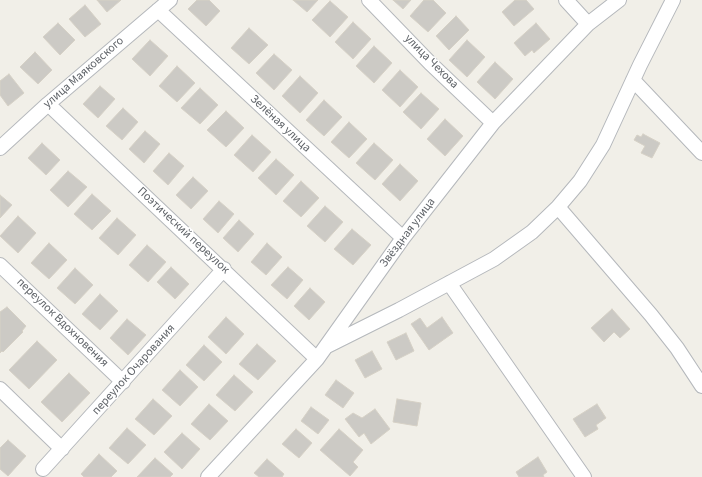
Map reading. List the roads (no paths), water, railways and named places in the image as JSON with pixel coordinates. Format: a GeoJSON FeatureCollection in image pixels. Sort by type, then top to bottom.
{"type":"FeatureCollection","features":[{"type":"Feature","properties":{"kind":"street","name":"улица Маяковского"},"geometry":{"type":"LineString","coordinates":[[0,148],[48,104],[170,0]]}},
{"type":"Feature","properties":{"kind":"street","name":"улица Чехова"},"geometry":{"type":"LineString","coordinates":[[369,0],[430,63],[493,122]]}},
{"type":"Feature","properties":{"kind":"street"},"geometry":{"type":"LineString","coordinates":[[566,0],[588,24]]}},
{"type":"Feature","properties":{"kind":"street","name":"Звёздная улица"},"geometry":{"type":"LineString","coordinates":[[208,477],[317,359],[402,238],[493,122],[588,24],[619,0]]}},
{"type":"Feature","properties":{"kind":"street"},"geometry":{"type":"LineString","coordinates":[[326,346],[358,331],[505,252],[532,232],[558,207],[580,181],[603,145],[633,80],[673,0]]}},
{"type":"Feature","properties":{"kind":"street","name":"Зелёная улица"},"geometry":{"type":"LineString","coordinates":[[158,10],[402,238]]}},
{"type":"Feature","properties":{"kind":"street"},"geometry":{"type":"LineString","coordinates":[[633,80],[702,153]]}},
{"type":"Feature","properties":{"kind":"street","name":"Поэтический переулок"},"geometry":{"type":"LineString","coordinates":[[48,104],[224,269],[317,359]]}},
{"type":"Feature","properties":{"kind":"street"},"geometry":{"type":"LineString","coordinates":[[558,207],[651,315],[677,348],[702,386]]}},
{"type":"Feature","properties":{"kind":"street","name":"переулок Вдохновения"},"geometry":{"type":"LineString","coordinates":[[0,264],[124,382]]}},
{"type":"Feature","properties":{"kind":"street","name":"переулок Очарования"},"geometry":{"type":"LineString","coordinates":[[43,470],[124,382],[224,269]]}},
{"type":"Feature","properties":{"kind":"street"},"geometry":{"type":"LineString","coordinates":[[449,283],[584,477]]}},
{"type":"Feature","properties":{"kind":"street"},"geometry":{"type":"LineString","coordinates":[[0,389],[62,449]]}}]}
